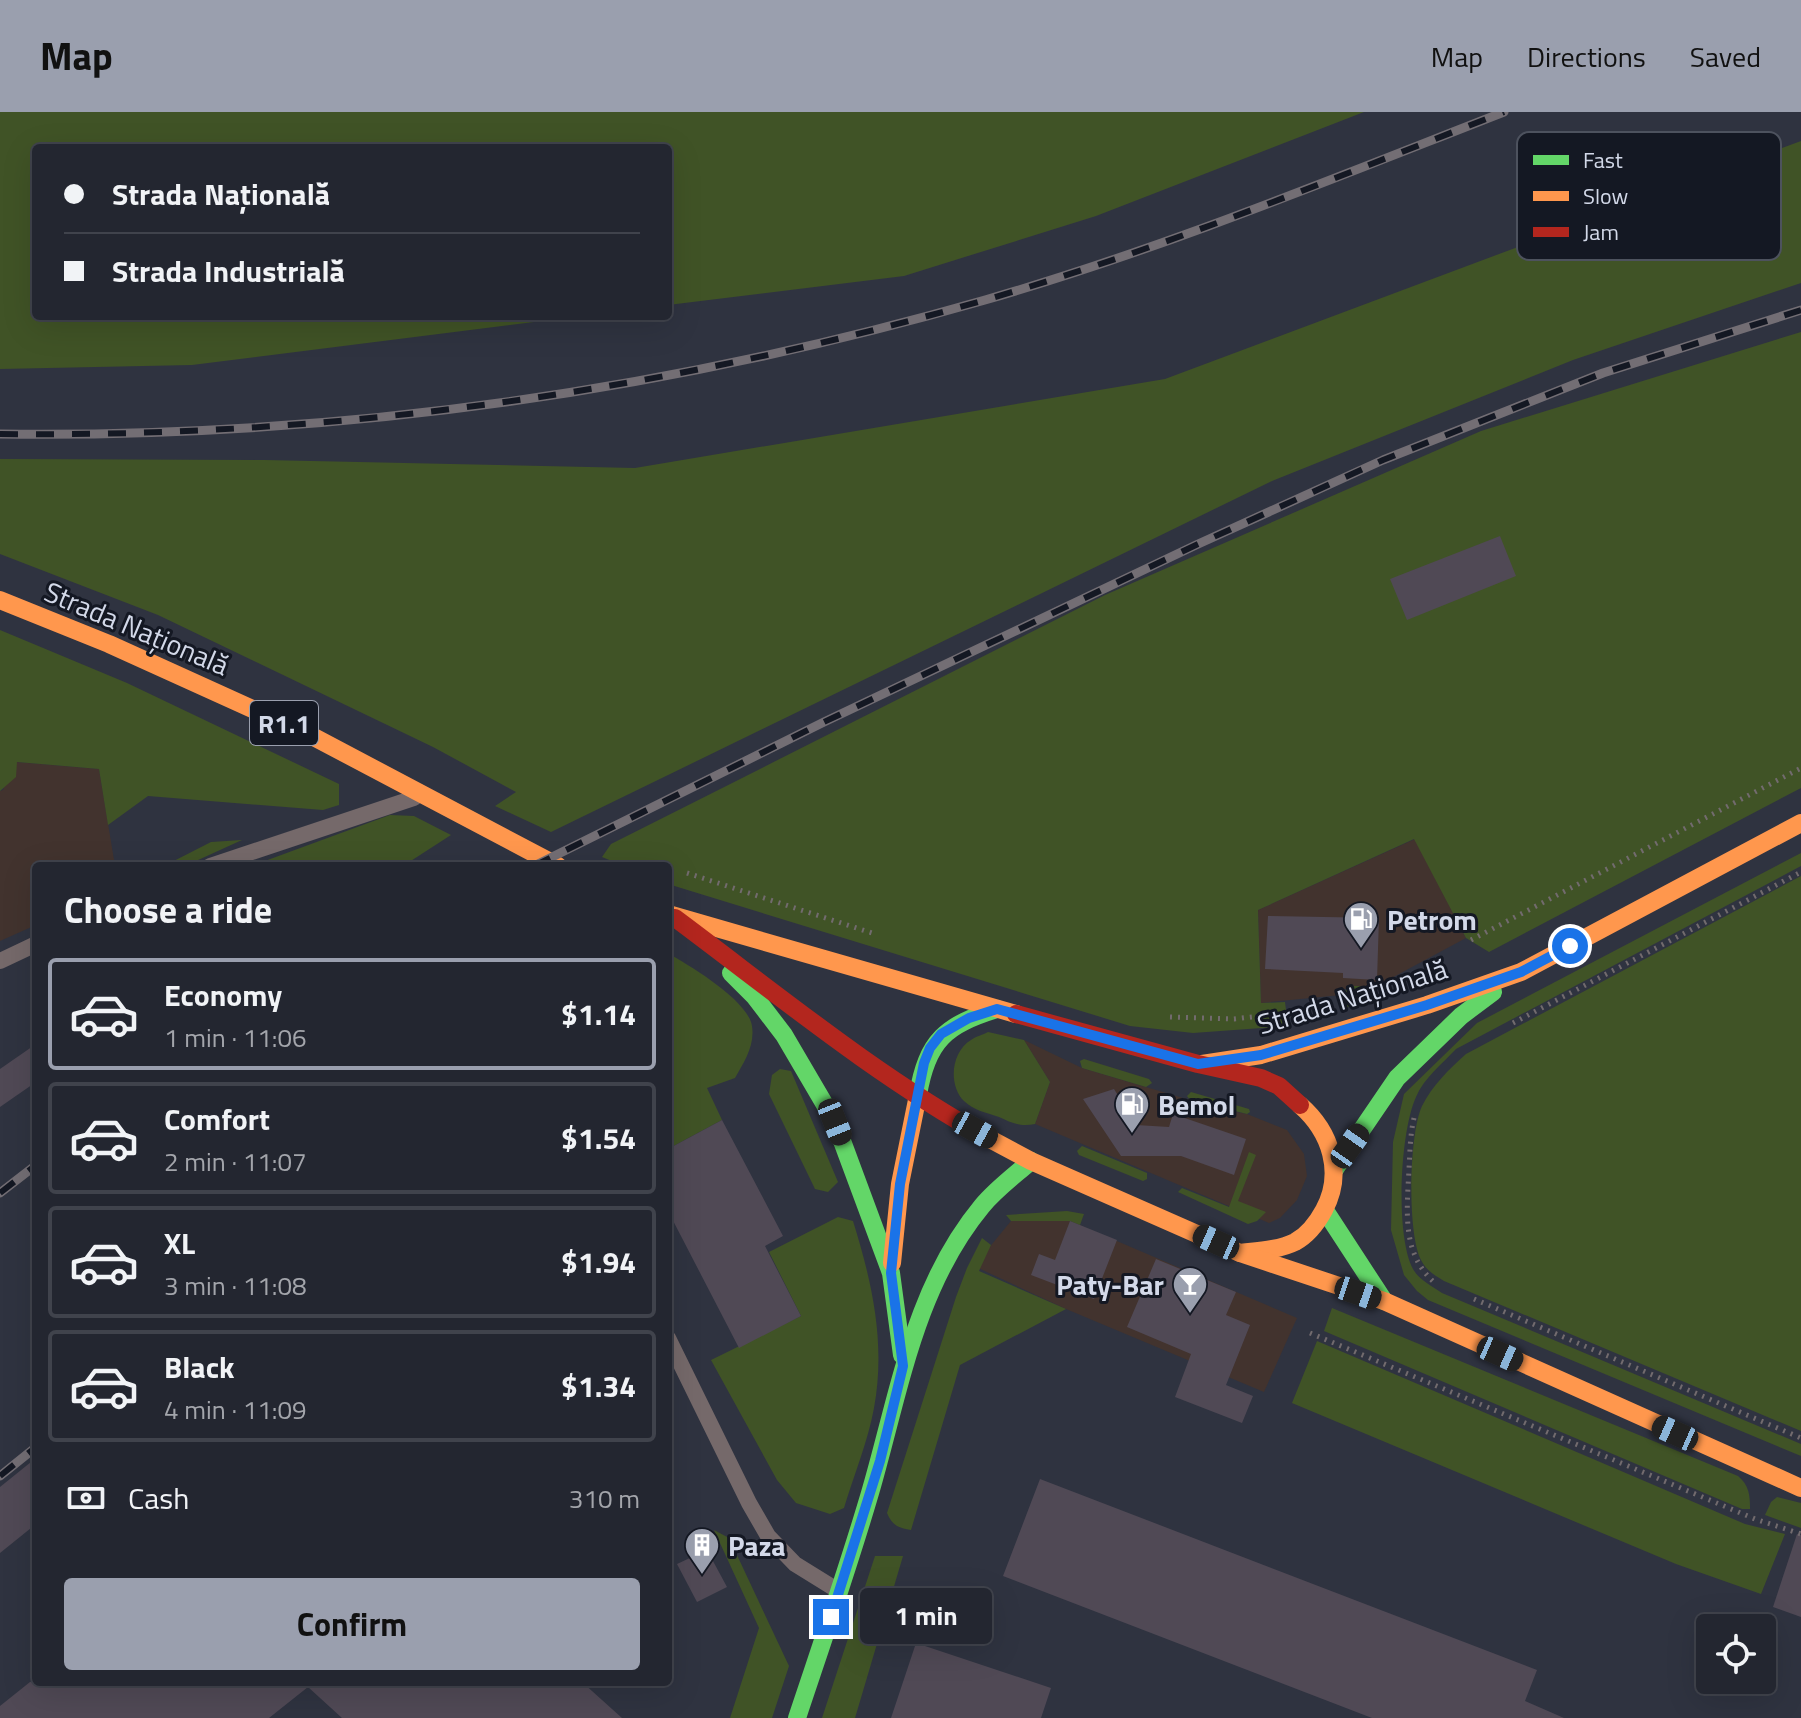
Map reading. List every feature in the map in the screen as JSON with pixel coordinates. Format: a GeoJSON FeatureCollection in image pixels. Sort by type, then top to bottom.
{"type":"FeatureCollection","features":[{"type":"Feature","properties":{"kind":"main road","name":"Strada Națională"},"geometry":{"type":"LineString","coordinates":[[0,600],[124,651],[282,722],[550,862]]}},
{"type":"Feature","properties":{"kind":"main road","name":"Strada Națională"},"geometry":{"type":"LineString","coordinates":[[1335,1169],[1397,1078],[1461,1016],[1521,972],[1801,823]]}},
{"type":"Feature","properties":{"kind":"main road","name":"Strada Națională"},"geometry":{"type":"LineString","coordinates":[[672,916],[997,1009],[1261,1078],[1279,1086],[1311,1114],[1328,1140],[1335,1169],[1332,1196],[1326,1212]]}},
{"type":"Feature","properties":{"kind":"main road"},"geometry":{"type":"LineString","coordinates":[[672,916],[886,1075],[947,1115],[1031,1161],[1240,1253],[1384,1301],[1801,1488]]}},
{"type":"Feature","properties":{"kind":"main road"},"geometry":{"type":"LineString","coordinates":[[672,916],[755,997],[784,1035],[835,1122],[891,1273],[903,1366]]}},
{"type":"Feature","properties":{"kind":"main road","name":"Strada Națională"},"geometry":{"type":"LineString","coordinates":[[1198,1064],[1261,1055],[1427,1005],[1521,972]]}},
{"type":"Feature","properties":{"kind":"main road"},"geometry":{"type":"LineString","coordinates":[[891,1273],[900,1184],[924,1063],[930,1048],[941,1034],[969,1018],[997,1009]]}},
{"type":"Feature","properties":{"kind":"main road"},"geometry":{"type":"LineString","coordinates":[[797,1718],[880,1461],[903,1366],[929,1286],[979,1208],[1031,1161]]}},
{"type":"Feature","properties":{"kind":"main road"},"geometry":{"type":"LineString","coordinates":[[1240,1253],[1263,1251],[1295,1242],[1326,1212],[1384,1301]]}},
{"type":"Feature","properties":{"kind":"lane"},"geometry":{"type":"LineString","coordinates":[[222,862],[423,795]]}},
{"type":"Feature","properties":{"kind":"lane"},"geometry":{"type":"LineString","coordinates":[[0,961],[32,946]]}},
{"type":"Feature","properties":{"kind":"lane"},"geometry":{"type":"LineString","coordinates":[[672,1346],[768,1536],[795,1564],[840,1591]]}},
{"type":"Feature","properties":{"kind":"path"},"geometry":{"type":"LineString","coordinates":[[1471,940],[1801,768]]}},
{"type":"Feature","properties":{"kind":"path"},"geometry":{"type":"LineString","coordinates":[[1509,1026],[1801,872]]}},
{"type":"Feature","properties":{"kind":"path"},"geometry":{"type":"LineString","coordinates":[[687,873],[881,935]]}},
{"type":"Feature","properties":{"kind":"path"},"geometry":{"type":"LineString","coordinates":[[1169,1017],[1234,1019],[1261,1016]]}},
{"type":"Feature","properties":{"kind":"path"},"geometry":{"type":"LineString","coordinates":[[1418,1105],[1411,1128],[1407,1214],[1411,1245],[1423,1272],[1449,1289]]}},
{"type":"Feature","properties":{"kind":"path"},"geometry":{"type":"LineString","coordinates":[[1464,1295],[1801,1438]]}},
{"type":"Feature","properties":{"kind":"path"},"geometry":{"type":"LineString","coordinates":[[1310,1333],[1755,1519],[1801,1534]]}},
{"type":"Feature","properties":{"kind":"shaded area"},"geometry":{"type":"Polygon","coordinates":[[[16,762],[99,769],[114,862],[32,862],[32,927],[0,941],[0,791],[16,762]]]}},
{"type":"Feature","properties":{"kind":"shaded area"},"geometry":{"type":"Polygon","coordinates":[[[1415,839],[1466,938],[1373,988],[1344,989],[1341,995],[1261,1003],[1258,910],[1415,839]]]}},
{"type":"Feature","properties":{"kind":"shaded area"},"geometry":{"type":"Polygon","coordinates":[[[1024,1040],[1082,1068],[1220,1109],[1247,1114],[1287,1130],[1304,1154],[1307,1176],[1297,1200],[1280,1218],[1269,1223],[1035,1124],[1050,1082],[1024,1040]]]}},
{"type":"Feature","properties":{"kind":"shaded area"},"geometry":{"type":"Polygon","coordinates":[[[1011,1221],[1070,1221],[1297,1318],[1264,1392],[1066,1309],[974,1266],[1011,1221]]]}},
{"type":"Feature","properties":{"kind":"green space"},"geometry":{"type":"Polygon","coordinates":[[[0,112],[1364,112],[1096,216],[904,276],[672,305],[672,144],[32,144],[32,320],[550,320],[192,365],[0,369],[0,112]]]}},
{"type":"Feature","properties":{"kind":"green space"},"geometry":{"type":"Polygon","coordinates":[[[1801,141],[1801,283],[1573,360],[1272,481],[551,832],[495,806],[516,792],[433,747],[158,615],[0,554],[0,459],[265,460],[635,468],[1165,379],[1517,247],[1517,260],[1781,260],[1781,148],[1801,141]]]}},
{"type":"Feature","properties":{"kind":"green space"},"geometry":{"type":"Polygon","coordinates":[[[1801,332],[1801,788],[1489,952],[1466,938],[1414,839],[1258,910],[1261,1003],[1285,1002],[1288,1026],[1193,1033],[1130,1026],[672,885],[672,862],[614,862],[602,857],[611,844],[1105,595],[1481,431],[1801,332]]]}},
{"type":"Feature","properties":{"kind":"green space"},"geometry":{"type":"Polygon","coordinates":[[[0,630],[127,683],[339,784],[339,805],[323,810],[148,796],[108,825],[99,769],[17,762],[16,777],[0,791],[0,630]]]}},
{"type":"Feature","properties":{"kind":"green space"},"geometry":{"type":"Polygon","coordinates":[[[390,815],[414,816],[451,835],[409,862],[262,862],[390,815]]]}},
{"type":"Feature","properties":{"kind":"green space"},"geometry":{"type":"Polygon","coordinates":[[[242,840],[194,862],[172,862],[211,842],[242,840]]]}},
{"type":"Feature","properties":{"kind":"green space"},"geometry":{"type":"Polygon","coordinates":[[[1801,853],[1801,866],[1456,1049],[1428,1077],[1416,1097],[1403,1158],[1402,1209],[1407,1253],[1413,1269],[1442,1293],[1801,1444],[1801,1456],[1428,1300],[1404,1275],[1391,1230],[1393,1142],[1404,1094],[1477,1023],[1801,853]]]}},
{"type":"Feature","properties":{"kind":"green space"},"geometry":{"type":"Polygon","coordinates":[[[1801,876],[1801,1431],[1437,1277],[1423,1264],[1416,1247],[1411,1183],[1414,1138],[1422,1106],[1441,1078],[1466,1054],[1801,876]]]}},
{"type":"Feature","properties":{"kind":"green space"},"geometry":{"type":"Polygon","coordinates":[[[672,956],[729,995],[740,1005],[752,1026],[748,1054],[735,1078],[707,1088],[722,1120],[672,1147],[672,956]]]}},
{"type":"Feature","properties":{"kind":"green space"},"geometry":{"type":"Polygon","coordinates":[[[1350,986],[1371,986],[1377,995],[1376,1000],[1344,1008],[1341,995],[1350,986]]]}},
{"type":"Feature","properties":{"kind":"green space"},"geometry":{"type":"Polygon","coordinates":[[[988,1032],[1024,1040],[1050,1082],[1035,1124],[1016,1124],[980,1111],[959,1094],[954,1069],[959,1052],[971,1040],[988,1032]]]}},
{"type":"Feature","properties":{"kind":"green space"},"geometry":{"type":"Polygon","coordinates":[[[1084,1059],[1149,1079],[1152,1083],[1146,1087],[1082,1068],[1080,1061],[1084,1059]]]}},
{"type":"Feature","properties":{"kind":"green space"},"geometry":{"type":"Polygon","coordinates":[[[780,1069],[791,1071],[838,1182],[828,1192],[815,1189],[769,1094],[772,1075],[780,1069]]]}},
{"type":"Feature","properties":{"kind":"green space"},"geometry":{"type":"Polygon","coordinates":[[[1191,1092],[1249,1109],[1250,1112],[1247,1114],[1190,1100],[1187,1096],[1191,1092]]]}},
{"type":"Feature","properties":{"kind":"green space"},"geometry":{"type":"Polygon","coordinates":[[[1082,1146],[1147,1173],[1147,1179],[1143,1181],[1079,1155],[1077,1151],[1082,1146]]]}},
{"type":"Feature","properties":{"kind":"green space"},"geometry":{"type":"Polygon","coordinates":[[[1249,1152],[1256,1155],[1238,1201],[1266,1212],[1257,1221],[1248,1224],[1178,1192],[1182,1188],[1229,1207],[1249,1152]]]}},
{"type":"Feature","properties":{"kind":"green space"},"geometry":{"type":"Polygon","coordinates":[[[1067,1211],[1084,1214],[1080,1225],[1070,1221],[1011,1221],[1006,1215],[1067,1211]]]}},
{"type":"Feature","properties":{"kind":"green space"},"geometry":{"type":"Polygon","coordinates":[[[838,1217],[853,1221],[860,1244],[875,1313],[878,1360],[874,1408],[865,1445],[844,1508],[830,1514],[796,1503],[777,1480],[711,1360],[801,1316],[769,1252],[838,1217]]]}},
{"type":"Feature","properties":{"kind":"green space"},"geometry":{"type":"Polygon","coordinates":[[[982,1238],[991,1245],[979,1271],[1066,1309],[960,1365],[911,1530],[902,1528],[893,1523],[887,1513],[956,1297],[982,1238]]]}},
{"type":"Feature","properties":{"kind":"green space"},"geometry":{"type":"Polygon","coordinates":[[[1332,1308],[1738,1476],[1748,1491],[1750,1509],[1742,1509],[1324,1331],[1332,1308]]]}},
{"type":"Feature","properties":{"kind":"green space"},"geometry":{"type":"Polygon","coordinates":[[[1317,1341],[1745,1524],[1785,1534],[1761,1594],[1676,1564],[1292,1403],[1317,1341]]]}},
{"type":"Feature","properties":{"kind":"green space"},"geometry":{"type":"Polygon","coordinates":[[[1777,1497],[1801,1503],[1801,1528],[1765,1515],[1777,1497]]]}},
{"type":"Feature","properties":{"kind":"green space"},"geometry":{"type":"Polygon","coordinates":[[[714,1530],[729,1538],[789,1666],[772,1718],[730,1718],[759,1628],[714,1530]]]}},
{"type":"Feature","properties":{"kind":"green space"},"geometry":{"type":"Polygon","coordinates":[[[875,1556],[903,1556],[855,1718],[822,1718],[875,1556]]]}},
{"type":"Feature","properties":{"kind":"building"},"geometry":{"type":"Polygon","coordinates":[[[1500,536],[1516,576],[1407,620],[1390,579],[1500,536]]]}},
{"type":"Feature","properties":{"kind":"building"},"geometry":{"type":"Polygon","coordinates":[[[1268,916],[1379,918],[1377,980],[1343,978],[1343,973],[1265,969],[1268,916]]]}},
{"type":"Feature","properties":{"kind":"building"},"geometry":{"type":"Polygon","coordinates":[[[32,1047],[32,1085],[0,1107],[0,1069],[32,1047]]]}},
{"type":"Feature","properties":{"kind":"building"},"geometry":{"type":"Polygon","coordinates":[[[1114,1089],[1136,1125],[1169,1127],[1173,1114],[1246,1139],[1234,1175],[1181,1156],[1121,1156],[1083,1099],[1114,1089]]]}},
{"type":"Feature","properties":{"kind":"building"},"geometry":{"type":"Polygon","coordinates":[[[722,1120],[783,1236],[765,1246],[801,1316],[739,1348],[672,1219],[672,1147],[722,1120]]]}},
{"type":"Feature","properties":{"kind":"building"},"geometry":{"type":"Polygon","coordinates":[[[1070,1221],[1117,1240],[1094,1299],[1031,1275],[1039,1254],[1055,1260],[1070,1221]]]}},
{"type":"Feature","properties":{"kind":"building"},"geometry":{"type":"Polygon","coordinates":[[[1156,1259],[1236,1292],[1226,1315],[1250,1325],[1226,1385],[1253,1396],[1242,1423],[1175,1397],[1191,1354],[1127,1327],[1156,1259]]]}},
{"type":"Feature","properties":{"kind":"building"},"geometry":{"type":"Polygon","coordinates":[[[32,1461],[32,1527],[0,1553],[0,1487],[32,1461]]]}},
{"type":"Feature","properties":{"kind":"building"},"geometry":{"type":"Polygon","coordinates":[[[1040,1479],[1537,1670],[1525,1701],[1564,1718],[1372,1718],[1003,1576],[1040,1479]]]}},
{"type":"Feature","properties":{"kind":"building"},"geometry":{"type":"Polygon","coordinates":[[[1797,1534],[1801,1535],[1801,1617],[1773,1607],[1797,1534]]]}},
{"type":"Feature","properties":{"kind":"building","name":"Paza"},"geometry":{"type":"Polygon","coordinates":[[[707,1550],[727,1587],[697,1602],[677,1564],[707,1550]]]}},
{"type":"Feature","properties":{"kind":"building"},"geometry":{"type":"Polygon","coordinates":[[[916,1643],[1051,1688],[1041,1718],[891,1718],[916,1643]]]}},
{"type":"Feature","properties":{"kind":"building"},"geometry":{"type":"Polygon","coordinates":[[[30,1682],[32,1686],[586,1686],[622,1718],[342,1718],[308,1687],[269,1718],[0,1718],[0,1706],[30,1682]]]}},
{"type":"Feature","properties":{"kind":"railway"},"geometry":{"type":"LineString","coordinates":[[0,434],[249,428],[374,418],[621,384],[743,360],[985,300],[1117,259],[1504,112]]}},
{"type":"Feature","properties":{"kind":"railway"},"geometry":{"type":"LineString","coordinates":[[542,862],[824,722],[1383,460],[1603,373],[1801,310]]}},
{"type":"Feature","properties":{"kind":"railway"},"geometry":{"type":"LineString","coordinates":[[0,1193],[32,1168]]}},
{"type":"Feature","properties":{"kind":"railway"},"geometry":{"type":"LineString","coordinates":[[0,1476],[32,1450]]}},
{"type":"Feature","properties":{"kind":"traffic: fast"},"geometry":{"type":"LineString","coordinates":[[731,973],[755,997],[784,1035],[835,1122],[891,1273],[902,1355]]}},
{"type":"Feature","properties":{"kind":"traffic: fast"},"geometry":{"type":"LineString","coordinates":[[1335,1169],[1397,1078],[1461,1016],[1493,992]]}},
{"type":"Feature","properties":{"kind":"traffic: fast"},"geometry":{"type":"LineString","coordinates":[[918,1095],[927,1061],[942,1037],[964,1021],[997,1009]]}},
{"type":"Feature","properties":{"kind":"traffic: fast"},"geometry":{"type":"LineString","coordinates":[[797,1718],[862,1521],[900,1380],[924,1307],[959,1238],[982,1206],[1031,1161]]}},
{"type":"Feature","properties":{"kind":"traffic: fast"},"geometry":{"type":"LineString","coordinates":[[1326,1212],[1384,1301]]}},
{"type":"Feature","properties":{"kind":"traffic: slow"},"geometry":{"type":"LineString","coordinates":[[0,600],[109,644],[310,735],[550,862]]}},
{"type":"Feature","properties":{"kind":"traffic: slow"},"geometry":{"type":"LineString","coordinates":[[1202,1064],[1261,1055],[1427,1005],[1521,972],[1801,823]]}},
{"type":"Feature","properties":{"kind":"traffic: slow"},"geometry":{"type":"LineString","coordinates":[[672,915],[1016,1014]]}},
{"type":"Feature","properties":{"kind":"traffic: slow"},"geometry":{"type":"LineString","coordinates":[[892,1263],[900,1184],[918,1095]]}},
{"type":"Feature","properties":{"kind":"traffic: slow"},"geometry":{"type":"LineString","coordinates":[[988,1138],[1031,1161],[1240,1253],[1289,1245],[1300,1239],[1318,1220],[1330,1196],[1333,1182],[1331,1154],[1320,1128],[1300,1105]]}},
{"type":"Feature","properties":{"kind":"traffic: slow"},"geometry":{"type":"LineString","coordinates":[[1240,1253],[1384,1301],[1801,1488]]}},
{"type":"Feature","properties":{"kind":"traffic: jam"},"geometry":{"type":"LineString","coordinates":[[675,918],[867,1061],[988,1138]]}},
{"type":"Feature","properties":{"kind":"traffic: jam"},"geometry":{"type":"LineString","coordinates":[[1016,1014],[1261,1078],[1279,1086],[1300,1105]]}},
{"type":"Feature","properties":{"kind":"place","name":"Petrom"},"geometry":{"type":"Point","coordinates":[1361,950]}},
{"type":"Feature","properties":{"kind":"place","name":"Bemol"},"geometry":{"type":"Point","coordinates":[1132,1135]}},
{"type":"Feature","properties":{"kind":"place","name":"Paty-Bar"},"geometry":{"type":"Point","coordinates":[1190,1315]}},
{"type":"Feature","properties":{"kind":"place","name":"Paza"},"geometry":{"type":"Point","coordinates":[702,1576]}},
{"type":"Feature","properties":{"kind":"route"},"geometry":{"type":"LineString","coordinates":[[831,1617],[880,1461],[903,1366],[891,1273],[900,1184],[920,1077],[930,1048],[941,1034],[953,1025],[997,1009],[1198,1064],[1261,1055],[1427,1005],[1521,972],[1570,946]]}}]}
